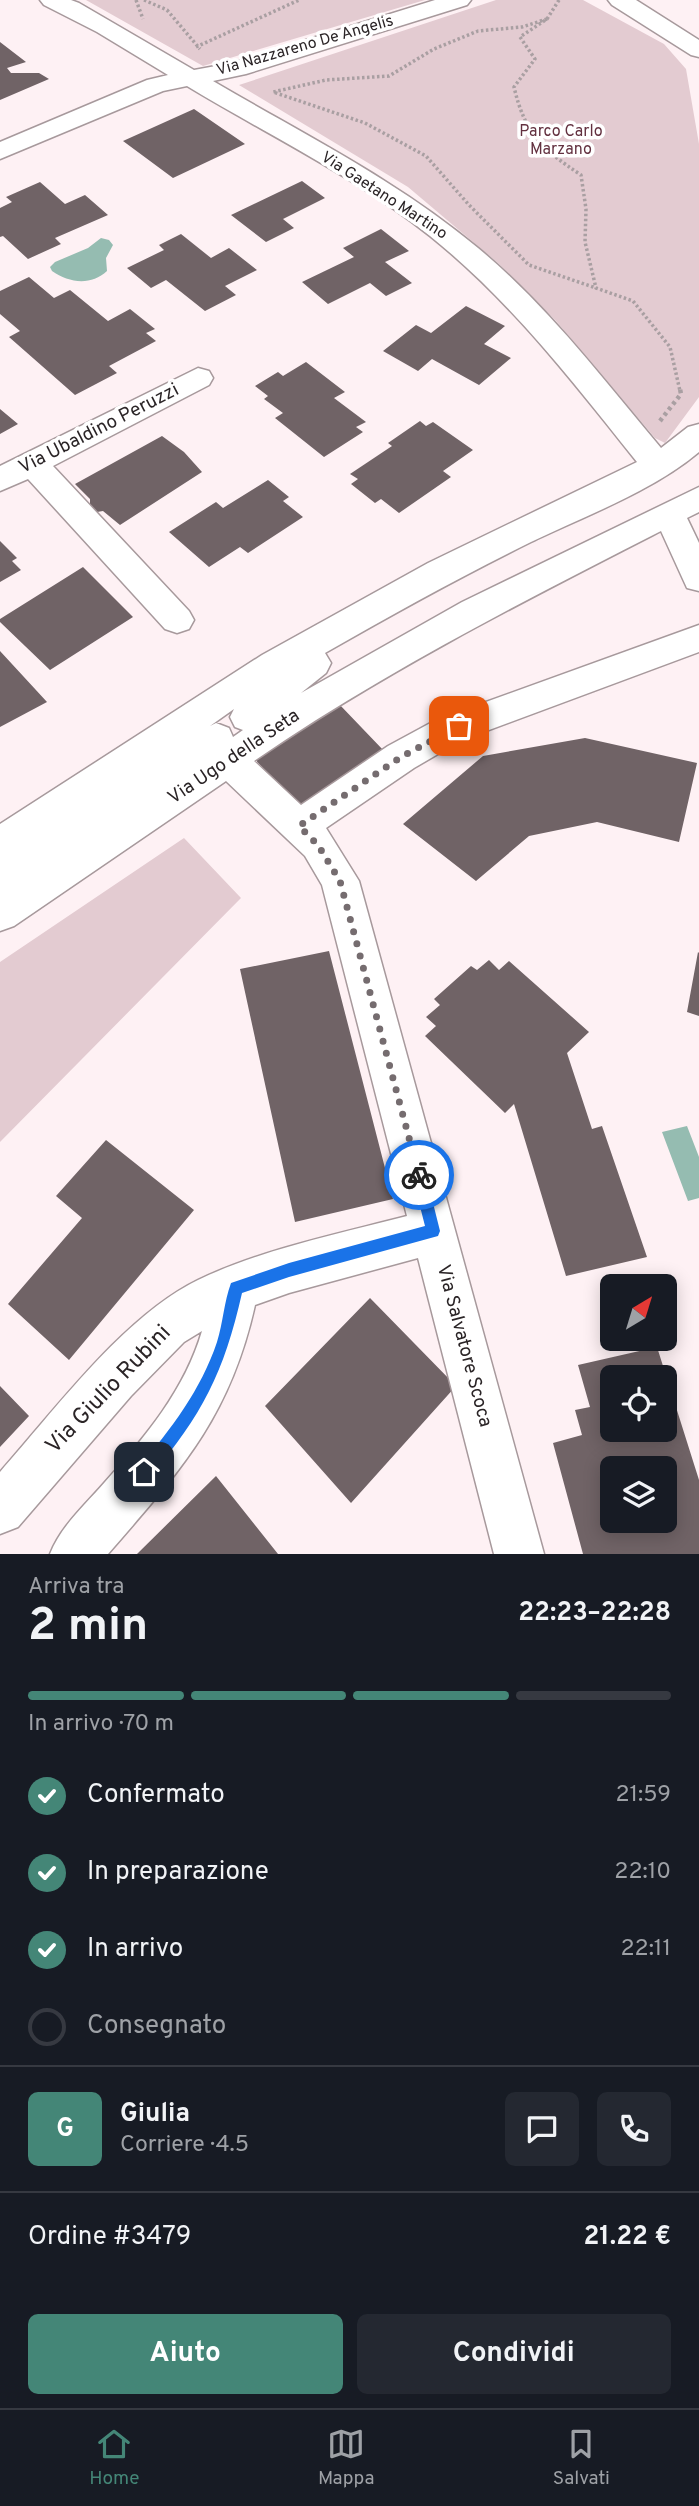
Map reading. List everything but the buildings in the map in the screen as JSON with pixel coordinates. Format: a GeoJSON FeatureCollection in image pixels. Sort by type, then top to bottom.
{"type":"FeatureCollection","features":[{"type":"Feature","properties":{"kind":"street","name":"Via Gaetano Martino"},"geometry":{"type":"LineString","coordinates":[[52,0],[124,36],[379,189],[460,247],[529,311],[570,355],[657,465]]}},
{"type":"Feature","properties":{"kind":"street","name":"Via Nazzareno De Angelis"},"geometry":{"type":"LineString","coordinates":[[0,152],[137,92],[237,69],[459,0]]}},
{"type":"Feature","properties":{"kind":"street"},"geometry":{"type":"LineString","coordinates":[[620,0],[699,50]]}},
{"type":"Feature","properties":{"kind":"street"},"geometry":{"type":"LineString","coordinates":[[652,0],[699,28]]}},
{"type":"Feature","properties":{"kind":"street","name":"Via Ubaldino Peruzzi"},"geometry":{"type":"LineString","coordinates":[[0,480],[198,377]]}},
{"type":"Feature","properties":{"kind":"street","name":"Via Ugo della Seta"},"geometry":{"type":"LineString","coordinates":[[0,844],[256,676],[403,593],[657,465],[699,435]]}},
{"type":"Feature","properties":{"kind":"street"},"geometry":{"type":"LineString","coordinates":[[32,463],[177,620]]}},
{"type":"Feature","properties":{"kind":"street"},"geometry":{"type":"LineString","coordinates":[[690,502],[699,579]]}},
{"type":"Feature","properties":{"kind":"street","name":"Via Ugo della Seta"},"geometry":{"type":"LineString","coordinates":[[0,914],[292,716],[474,611],[690,502]]}},
{"type":"Feature","properties":{"kind":"street","name":"Via Ugo della Seta"},"geometry":{"type":"LineString","coordinates":[[248,717],[403,593]]}},
{"type":"Feature","properties":{"kind":"street","name":"Via Ugo della Seta"},"geometry":{"type":"LineString","coordinates":[[0,881],[248,717],[336,668],[474,611]]}},
{"type":"Feature","properties":{"kind":"street"},"geometry":{"type":"LineString","coordinates":[[299,826],[401,757],[449,730],[699,638]]}},
{"type":"Feature","properties":{"kind":"street","name":"Via Salvatore Scoca"},"geometry":{"type":"LineString","coordinates":[[228,760],[299,826],[329,860],[345,895],[519,1554]]}},
{"type":"Feature","properties":{"kind":"street","name":"Via Giulio Rubini"},"geometry":{"type":"LineString","coordinates":[[0,1509],[114,1379],[168,1326],[213,1297],[289,1270],[433,1231]]}},
{"type":"Feature","properties":{"kind":"street"},"geometry":{"type":"LineString","coordinates":[[75,1554],[179,1431],[204,1388],[224,1342],[236,1288]]}},
{"type":"Feature","properties":{"kind":"path"},"geometry":{"type":"LineString","coordinates":[[196,47],[299,0]]}},
{"type":"Feature","properties":{"kind":"path"},"geometry":{"type":"LineString","coordinates":[[559,0],[547,19],[520,37],[535,59],[514,87],[519,113],[540,148],[581,175],[586,209],[585,242],[596,288]]}},
{"type":"Feature","properties":{"kind":"path"},"geometry":{"type":"LineString","coordinates":[[547,19],[522,27],[478,31],[434,50],[389,76],[326,80],[273,92],[365,123],[426,156],[469,205],[529,265],[633,302],[670,347],[681,394],[656,426]]}},
{"type":"Feature","properties":{"kind":"green space"},"geometry":{"type":"Polygon","coordinates":[[[86,0],[425,0],[203,66],[86,0]]]}},
{"type":"Feature","properties":{"kind":"green space","name":"Parco Carlo Marzano"},"geometry":{"type":"Polygon","coordinates":[[[496,0],[583,0],[664,44],[686,69],[699,144],[699,397],[665,443],[655,438],[556,321],[499,264],[408,187],[239,85],[496,0]]]}},
{"type":"Feature","properties":{"kind":"green space"},"geometry":{"type":"Polygon","coordinates":[[[184,838],[241,898],[0,1142],[0,962],[184,838]]]}},
{"type":"Feature","properties":{"kind":"shaded area"},"geometry":{"type":"Polygon","coordinates":[[[101,238],[109,240],[113,245],[106,258],[107,271],[101,276],[80,281],[52,271],[50,267],[55,262],[88,248],[101,238]]]}},
{"type":"Feature","properties":{"kind":"shaded area"},"geometry":{"type":"Polygon","coordinates":[[[687,1126],[699,1157],[699,1198],[688,1201],[662,1132],[687,1126]]]}},
{"type":"Feature","properties":{"kind":"way so far"},"geometry":{"type":"LineString","coordinates":[[419,1175],[340,881],[318,845],[299,826],[386,766],[459,726]]}},
{"type":"Feature","properties":{"kind":"route"},"geometry":{"type":"LineString","coordinates":[[144,1472],[179,1431],[204,1388],[224,1342],[236,1288],[289,1270],[433,1231],[419,1175]]}}]}
